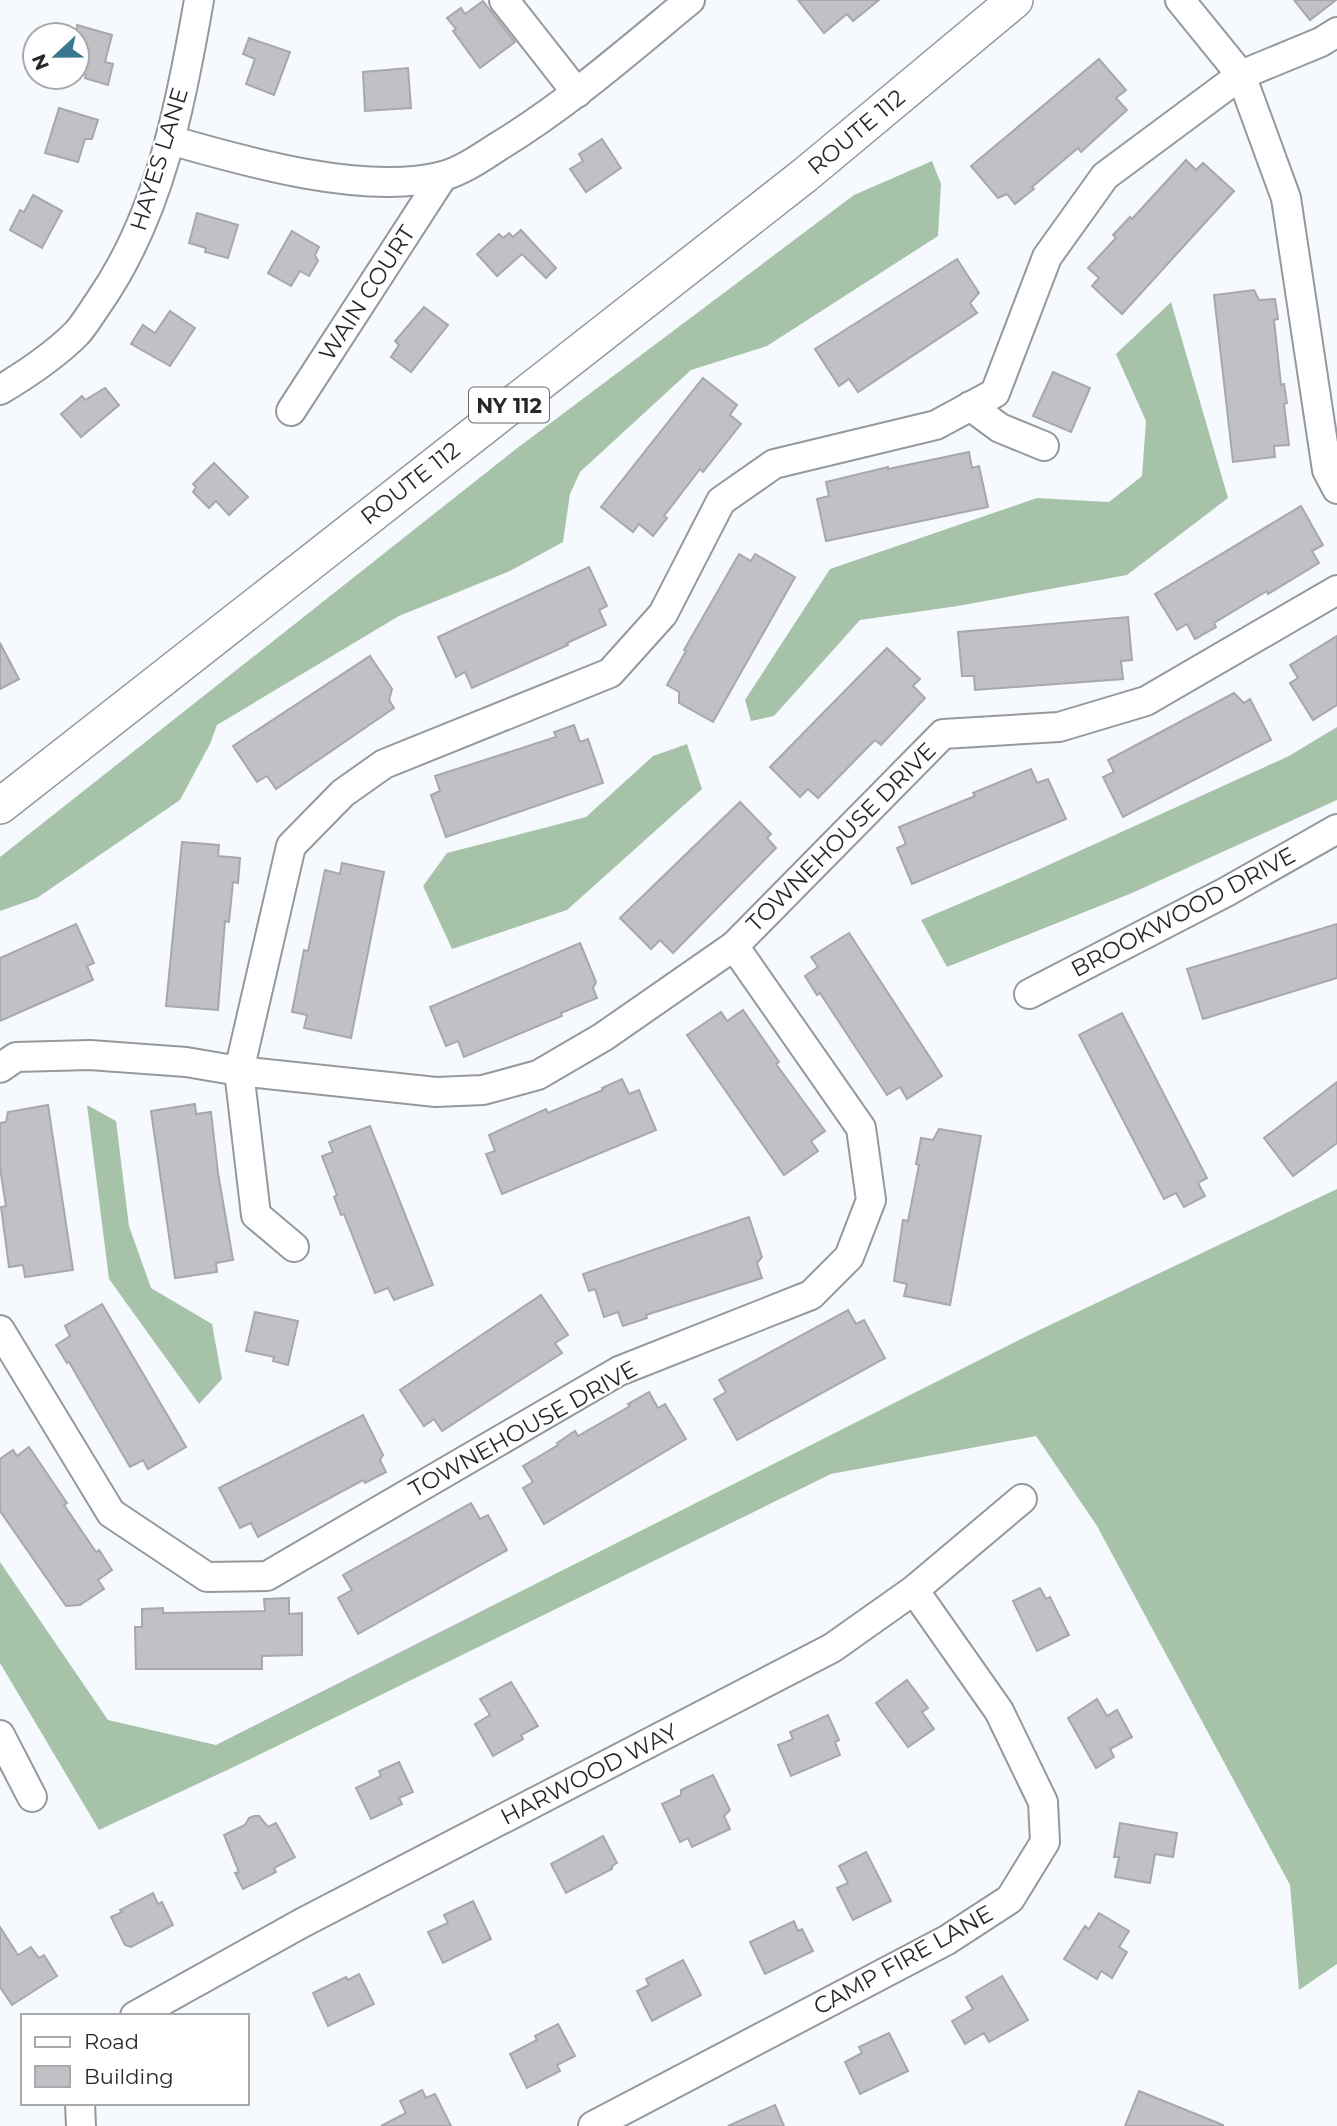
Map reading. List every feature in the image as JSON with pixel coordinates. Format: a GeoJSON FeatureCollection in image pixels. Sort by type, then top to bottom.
{"type":"FeatureCollection","features":[{"type":"Feature","properties":{"kind":"main road","name":"ROUTE 112"},"geometry":{"type":"LineString","coordinates":[[0,806],[805,175],[1015,0]]}},
{"type":"Feature","properties":{"kind":"street","name":"HAYES LANE"},"geometry":{"type":"LineString","coordinates":[[0,390],[27,374],[78,332],[116,278],[146,215],[170,140],[190,54],[199,0]]}},
{"type":"Feature","properties":{"kind":"street"},"geometry":{"type":"LineString","coordinates":[[504,0],[577,93]]}},
{"type":"Feature","properties":{"kind":"street"},"geometry":{"type":"LineString","coordinates":[[170,140],[236,159],[302,172],[382,183],[443,176],[518,135],[577,93],[690,0]]}},
{"type":"Feature","properties":{"kind":"street"},"geometry":{"type":"LineString","coordinates":[[1180,0],[1241,75],[1286,198],[1327,470],[1337,489]]}},
{"type":"Feature","properties":{"kind":"street"},"geometry":{"type":"LineString","coordinates":[[294,1247],[257,1215],[239,1071],[291,846],[343,793],[384,764],[610,673],[663,614],[721,501],[774,464],[936,425],[995,393],[1047,257],[1105,176],[1241,75],[1321,42],[1337,32]]}},
{"type":"Feature","properties":{"kind":"street","name":"WAIN COURT"},"geometry":{"type":"LineString","coordinates":[[291,411],[443,176]]}},
{"type":"Feature","properties":{"kind":"street"},"geometry":{"type":"LineString","coordinates":[[970,406],[1000,428],[1044,446]]}},
{"type":"Feature","properties":{"kind":"street","name":"TOWNEHOUSE DRIVE"},"geometry":{"type":"LineString","coordinates":[[0,1068],[16,1057],[90,1055],[186,1062],[239,1071],[436,1092],[482,1090],[512,1084],[538,1074],[603,1037],[734,946],[943,734],[1059,727],[1146,701],[1337,590]]}},
{"type":"Feature","properties":{"kind":"street","name":"BROOKWOOD DRIVE"},"geometry":{"type":"LineString","coordinates":[[1029,994],[1226,892],[1337,829]]}},
{"type":"Feature","properties":{"kind":"street","name":"TOWNEHOUSE DRIVE"},"geometry":{"type":"LineString","coordinates":[[0,1330],[111,1513],[207,1577],[267,1576],[619,1371],[811,1295],[849,1257],[871,1200],[861,1128],[734,946]]}},
{"type":"Feature","properties":{"kind":"street","name":"HARWOOD WAY"},"geometry":{"type":"LineString","coordinates":[[139,2014],[302,1923],[832,1648],[914,1590],[1022,1499]]}},
{"type":"Feature","properties":{"kind":"street","name":"CAMP FIRE LANE"},"geometry":{"type":"LineString","coordinates":[[593,2126],[947,1940],[1010,1899],[1045,1842],[1043,1802],[999,1711],[914,1590]]}},
{"type":"Feature","properties":{"kind":"street"},"geometry":{"type":"LineString","coordinates":[[0,1735],[32,1797]]}},
{"type":"Feature","properties":{"kind":"street"},"geometry":{"type":"LineString","coordinates":[[80,2105],[81,2126]]}},
{"type":"Feature","properties":{"kind":"green space"},"geometry":{"type":"Polygon","coordinates":[[[932,161],[941,184],[938,236],[767,346],[691,370],[580,472],[570,494],[563,542],[510,571],[399,616],[217,725],[210,744],[180,800],[37,898],[0,911],[0,857],[516,449],[854,195],[932,161]]]}},
{"type":"Feature","properties":{"kind":"green space"},"geometry":{"type":"Polygon","coordinates":[[[1171,302],[1228,498],[1127,575],[958,606],[860,620],[774,716],[751,721],[745,700],[830,569],[1037,498],[1109,502],[1142,476],[1146,421],[1116,354],[1171,302]]]}},
{"type":"Feature","properties":{"kind":"green space"},"geometry":{"type":"Polygon","coordinates":[[[1337,727],[1337,800],[1132,893],[947,967],[921,920],[1289,756],[1337,727]]]}},
{"type":"Feature","properties":{"kind":"green space"},"geometry":{"type":"Polygon","coordinates":[[[687,744],[702,789],[567,910],[452,949],[423,886],[447,853],[586,817],[653,756],[687,744]]]}},
{"type":"Feature","properties":{"kind":"green space"},"geometry":{"type":"Polygon","coordinates":[[[87,1105],[116,1121],[129,1226],[151,1288],[212,1324],[222,1379],[199,1404],[109,1279],[87,1105]]]}},
{"type":"Feature","properties":{"kind":"green space"},"geometry":{"type":"Polygon","coordinates":[[[1337,1189],[1337,1964],[1299,1990],[1290,1885],[1097,1526],[1036,1436],[831,1474],[240,1764],[99,1830],[0,1663],[0,1562],[108,1720],[216,1745],[1031,1334],[1337,1189]]]}},
{"type":"Feature","properties":{"kind":"building"},"geometry":{"type":"Polygon","coordinates":[[[798,0],[879,0],[853,21],[847,14],[824,33],[798,0]]]}},
{"type":"Feature","properties":{"kind":"building"},"geometry":{"type":"Polygon","coordinates":[[[1294,0],[1336,0],[1310,20],[1294,0]]]}},
{"type":"Feature","properties":{"kind":"building"},"geometry":{"type":"Polygon","coordinates":[[[483,1],[515,42],[480,68],[453,31],[456,29],[447,18],[461,8],[465,14],[483,1]]]}},
{"type":"Feature","properties":{"kind":"building"},"geometry":{"type":"Polygon","coordinates":[[[91,29],[112,35],[105,62],[113,64],[108,85],[91,80],[91,29]]]}},
{"type":"Feature","properties":{"kind":"building"},"geometry":{"type":"Polygon","coordinates":[[[249,38],[290,52],[274,95],[246,84],[255,59],[243,54],[249,38]]]}},
{"type":"Feature","properties":{"kind":"building"},"geometry":{"type":"Polygon","coordinates":[[[1099,59],[1126,90],[1116,98],[1127,110],[1081,152],[1078,148],[1015,204],[1007,194],[998,198],[971,166],[1099,59]]]}},
{"type":"Feature","properties":{"kind":"building"},"geometry":{"type":"Polygon","coordinates":[[[408,68],[411,108],[365,111],[363,72],[408,68]]]}},
{"type":"Feature","properties":{"kind":"building"},"geometry":{"type":"Polygon","coordinates":[[[59,108],[98,120],[92,139],[85,139],[78,162],[45,153],[59,108]]]}},
{"type":"Feature","properties":{"kind":"building"},"geometry":{"type":"Polygon","coordinates":[[[602,139],[621,168],[586,192],[570,169],[583,161],[579,154],[602,139]]]}},
{"type":"Feature","properties":{"kind":"building"},"geometry":{"type":"Polygon","coordinates":[[[1186,160],[1196,170],[1203,163],[1234,191],[1122,314],[1092,286],[1099,278],[1088,268],[1116,238],[1113,235],[1130,217],[1132,219],[1186,160]]]}},
{"type":"Feature","properties":{"kind":"building"},"geometry":{"type":"Polygon","coordinates":[[[33,195],[62,211],[42,248],[10,230],[20,210],[24,212],[33,195]]]}},
{"type":"Feature","properties":{"kind":"building"},"geometry":{"type":"Polygon","coordinates":[[[197,213],[238,225],[228,258],[205,252],[206,248],[189,243],[197,213]]]}},
{"type":"Feature","properties":{"kind":"building"},"geometry":{"type":"Polygon","coordinates":[[[521,230],[556,268],[546,278],[522,254],[497,276],[477,254],[499,234],[503,238],[509,233],[513,237],[521,230]]]}},
{"type":"Feature","properties":{"kind":"building"},"geometry":{"type":"Polygon","coordinates":[[[292,231],[319,247],[315,255],[318,261],[309,276],[300,271],[291,286],[268,273],[292,231]]]}},
{"type":"Feature","properties":{"kind":"building"},"geometry":{"type":"Polygon","coordinates":[[[957,259],[979,293],[970,303],[977,313],[858,392],[849,379],[839,386],[815,349],[957,259]]]}},
{"type":"Feature","properties":{"kind":"building"},"geometry":{"type":"Polygon","coordinates":[[[1254,290],[1259,300],[1275,299],[1278,319],[1274,320],[1281,385],[1284,384],[1287,403],[1284,404],[1289,445],[1274,446],[1275,457],[1233,462],[1214,295],[1254,290]]]}},
{"type":"Feature","properties":{"kind":"building"},"geometry":{"type":"Polygon","coordinates":[[[424,307],[448,325],[411,372],[391,357],[399,345],[395,341],[424,307]]]}},
{"type":"Feature","properties":{"kind":"building"},"geometry":{"type":"Polygon","coordinates":[[[170,311],[195,328],[170,366],[131,344],[143,325],[155,333],[170,311]]]}},
{"type":"Feature","properties":{"kind":"building"},"geometry":{"type":"Polygon","coordinates":[[[1053,372],[1090,388],[1071,432],[1033,416],[1053,372]]]}},
{"type":"Feature","properties":{"kind":"building"},"geometry":{"type":"Polygon","coordinates":[[[703,378],[737,405],[730,415],[741,424],[703,472],[700,469],[664,516],[667,518],[653,536],[639,524],[633,532],[601,507],[703,378]]]}},
{"type":"Feature","properties":{"kind":"building"},"geometry":{"type":"Polygon","coordinates":[[[105,388],[119,405],[81,437],[61,414],[82,396],[85,400],[105,388]]]}},
{"type":"Feature","properties":{"kind":"building"},"geometry":{"type":"Polygon","coordinates":[[[969,452],[972,468],[979,466],[988,507],[826,541],[817,499],[829,496],[826,482],[969,452]]]}},
{"type":"Feature","properties":{"kind":"building"},"geometry":{"type":"Polygon","coordinates":[[[214,463],[248,497],[229,515],[216,501],[209,508],[193,492],[196,487],[193,484],[214,463]]]}},
{"type":"Feature","properties":{"kind":"building"},"geometry":{"type":"Polygon","coordinates":[[[1301,506],[1323,545],[1312,551],[1319,563],[1214,623],[1216,627],[1195,639],[1187,624],[1177,630],[1155,594],[1301,506]]]}},
{"type":"Feature","properties":{"kind":"building"},"geometry":{"type":"Polygon","coordinates":[[[739,554],[751,561],[755,554],[795,577],[713,722],[679,703],[679,692],[667,685],[739,554]]]}},
{"type":"Feature","properties":{"kind":"building"},"geometry":{"type":"Polygon","coordinates":[[[589,567],[607,606],[599,610],[606,625],[472,688],[465,672],[456,677],[438,637],[589,567]]]}},
{"type":"Feature","properties":{"kind":"building"},"geometry":{"type":"Polygon","coordinates":[[[1128,617],[1132,660],[1121,661],[1123,679],[975,690],[974,676],[962,676],[958,632],[1128,617]]]}},
{"type":"Feature","properties":{"kind":"building"},"geometry":{"type":"Polygon","coordinates":[[[1337,636],[1337,705],[1313,720],[1290,683],[1298,678],[1290,665],[1337,636]]]}},
{"type":"Feature","properties":{"kind":"building"},"geometry":{"type":"Polygon","coordinates":[[[0,643],[19,679],[0,689],[0,643]]]}},
{"type":"Feature","properties":{"kind":"building"},"geometry":{"type":"Polygon","coordinates":[[[887,648],[920,679],[913,686],[925,698],[881,745],[875,740],[818,798],[808,789],[800,797],[770,767],[887,648]]]}},
{"type":"Feature","properties":{"kind":"building"},"geometry":{"type":"Polygon","coordinates":[[[370,656],[392,689],[389,700],[394,708],[276,789],[267,776],[257,782],[233,746],[370,656]]]}},
{"type":"Feature","properties":{"kind":"building"},"geometry":{"type":"Polygon","coordinates":[[[1234,693],[1244,703],[1250,699],[1271,740],[1123,817],[1103,777],[1114,772],[1108,760],[1234,693]]]}},
{"type":"Feature","properties":{"kind":"building"},"geometry":{"type":"Polygon","coordinates":[[[574,725],[580,742],[588,739],[603,783],[446,837],[431,795],[440,791],[435,776],[556,737],[554,732],[574,725]]]}},
{"type":"Feature","properties":{"kind":"building"},"geometry":{"type":"Polygon","coordinates":[[[1031,769],[1037,783],[1048,779],[1066,819],[912,884],[897,848],[906,844],[899,827],[975,796],[973,793],[1031,769]]]}},
{"type":"Feature","properties":{"kind":"building"},"geometry":{"type":"Polygon","coordinates":[[[740,802],[771,834],[767,838],[776,848],[673,953],[660,940],[651,949],[620,918],[740,802]]]}},
{"type":"Feature","properties":{"kind":"building"},"geometry":{"type":"Polygon","coordinates":[[[182,842],[219,845],[218,856],[240,858],[238,883],[233,882],[229,922],[225,921],[218,1010],[166,1006],[182,842]]]}},
{"type":"Feature","properties":{"kind":"building"},"geometry":{"type":"Polygon","coordinates":[[[342,863],[384,872],[351,1038],[304,1028],[307,1015],[292,1012],[304,950],[308,951],[325,870],[340,874],[342,863]]]}},
{"type":"Feature","properties":{"kind":"building"},"geometry":{"type":"Polygon","coordinates":[[[76,924],[94,963],[87,966],[93,980],[0,1021],[0,958],[76,924]]]}},
{"type":"Feature","properties":{"kind":"building"},"geometry":{"type":"Polygon","coordinates":[[[1337,924],[1337,978],[1203,1019],[1187,969],[1337,924]]]}},
{"type":"Feature","properties":{"kind":"building"},"geometry":{"type":"Polygon","coordinates":[[[849,933],[942,1076],[907,1099],[900,1087],[887,1095],[820,993],[817,995],[805,976],[818,967],[811,957],[849,933]]]}},
{"type":"Feature","properties":{"kind":"building"},"geometry":{"type":"Polygon","coordinates":[[[580,943],[596,982],[593,988],[597,998],[561,1013],[562,1016],[464,1057],[458,1041],[446,1046],[430,1007],[580,943]]]}},
{"type":"Feature","properties":{"kind":"building"},"geometry":{"type":"Polygon","coordinates":[[[743,1010],[779,1062],[776,1064],[825,1131],[811,1141],[818,1151],[784,1175],[687,1035],[721,1012],[727,1021],[743,1010]]]}},
{"type":"Feature","properties":{"kind":"building"},"geometry":{"type":"Polygon","coordinates":[[[1122,1013],[1207,1178],[1198,1183],[1205,1196],[1184,1207],[1176,1193],[1164,1199],[1079,1035],[1122,1013]]]}},
{"type":"Feature","properties":{"kind":"building"},"geometry":{"type":"Polygon","coordinates":[[[622,1079],[629,1094],[639,1090],[656,1130],[502,1194],[486,1154],[495,1151],[489,1135],[546,1109],[548,1113],[603,1090],[602,1088],[622,1079]]]}},
{"type":"Feature","properties":{"kind":"building"},"geometry":{"type":"Polygon","coordinates":[[[1337,1082],[1337,1143],[1293,1176],[1264,1138],[1337,1082]]]}},
{"type":"Feature","properties":{"kind":"building"},"geometry":{"type":"Polygon","coordinates":[[[195,1104],[196,1114],[211,1112],[233,1260],[216,1263],[217,1272],[175,1278],[151,1111],[195,1104]]]}},
{"type":"Feature","properties":{"kind":"building"},"geometry":{"type":"Polygon","coordinates":[[[48,1105],[73,1270],[25,1277],[23,1265],[9,1267],[1,1207],[6,1206],[0,1168],[0,1123],[6,1122],[8,1112],[48,1105]]]}},
{"type":"Feature","properties":{"kind":"building"},"geometry":{"type":"Polygon","coordinates":[[[370,1126],[433,1285],[394,1300],[388,1288],[375,1293],[344,1214],[341,1215],[334,1197],[337,1195],[322,1156],[333,1152],[329,1142],[370,1126]]]}},
{"type":"Feature","properties":{"kind":"building"},"geometry":{"type":"Polygon","coordinates":[[[939,1129],[981,1136],[950,1305],[904,1296],[907,1284],[894,1281],[903,1220],[908,1221],[919,1165],[916,1164],[921,1138],[933,1140],[939,1129]]]}},
{"type":"Feature","properties":{"kind":"building"},"geometry":{"type":"Polygon","coordinates":[[[749,1217],[762,1257],[757,1263],[762,1278],[646,1315],[647,1318],[623,1326],[618,1312],[604,1317],[595,1289],[589,1291],[583,1274],[749,1217]]]}},
{"type":"Feature","properties":{"kind":"building"},"geometry":{"type":"Polygon","coordinates":[[[541,1295],[568,1335],[555,1343],[562,1353],[442,1431],[434,1419],[424,1426],[400,1390],[541,1295]]]}},
{"type":"Feature","properties":{"kind":"building"},"geometry":{"type":"Polygon","coordinates":[[[102,1304],[186,1447],[148,1469],[143,1460],[130,1467],[69,1362],[67,1363],[56,1345],[70,1336],[65,1326],[102,1304]]]}},
{"type":"Feature","properties":{"kind":"building"},"geometry":{"type":"Polygon","coordinates":[[[848,1310],[856,1324],[864,1320],[885,1358],[737,1440],[714,1399],[726,1392],[719,1380],[848,1310]]]}},
{"type":"Feature","properties":{"kind":"building"},"geometry":{"type":"Polygon","coordinates":[[[255,1312],[298,1321],[288,1365],[273,1361],[274,1357],[246,1351],[255,1312]]]}},
{"type":"Feature","properties":{"kind":"building"},"geometry":{"type":"Polygon","coordinates":[[[649,1392],[658,1408],[665,1404],[686,1439],[544,1524],[523,1488],[533,1482],[523,1466],[558,1445],[557,1443],[575,1431],[578,1436],[649,1392]]]}},
{"type":"Feature","properties":{"kind":"building"},"geometry":{"type":"Polygon","coordinates":[[[363,1415],[383,1455],[380,1460],[386,1472],[365,1483],[363,1480],[258,1537],[251,1523],[240,1528],[219,1488],[363,1415]]]}},
{"type":"Feature","properties":{"kind":"building"},"geometry":{"type":"Polygon","coordinates":[[[29,1447],[67,1503],[64,1505],[96,1552],[99,1550],[112,1570],[98,1580],[104,1589],[80,1605],[66,1606],[0,1511],[0,1459],[13,1450],[17,1456],[29,1447]]]}},
{"type":"Feature","properties":{"kind":"building"},"geometry":{"type":"Polygon","coordinates":[[[471,1503],[480,1519],[488,1515],[507,1550],[358,1634],[338,1598],[352,1590],[343,1575],[471,1503]]]}},
{"type":"Feature","properties":{"kind":"building"},"geometry":{"type":"Polygon","coordinates":[[[1040,1588],[1046,1599],[1050,1597],[1069,1635],[1037,1651],[1013,1601],[1040,1588]]]}},
{"type":"Feature","properties":{"kind":"building"},"geometry":{"type":"Polygon","coordinates":[[[289,1598],[289,1614],[302,1613],[302,1655],[262,1656],[262,1669],[136,1669],[135,1627],[142,1627],[142,1609],[163,1608],[163,1613],[265,1611],[264,1599],[289,1598]]]}},
{"type":"Feature","properties":{"kind":"building"},"geometry":{"type":"Polygon","coordinates":[[[907,1680],[928,1708],[922,1712],[934,1729],[908,1747],[876,1703],[907,1680]]]}},
{"type":"Feature","properties":{"kind":"building"},"geometry":{"type":"Polygon","coordinates":[[[511,1682],[538,1726],[521,1735],[523,1739],[493,1756],[475,1724],[490,1715],[480,1699],[511,1682]]]}},
{"type":"Feature","properties":{"kind":"building"},"geometry":{"type":"Polygon","coordinates":[[[1097,1699],[1107,1716],[1117,1710],[1132,1737],[1110,1749],[1114,1757],[1096,1768],[1068,1718],[1097,1699]]]}},
{"type":"Feature","properties":{"kind":"building"},"geometry":{"type":"Polygon","coordinates":[[[828,1715],[839,1740],[835,1742],[840,1755],[791,1776],[778,1745],[793,1739],[790,1732],[828,1715]]]}},
{"type":"Feature","properties":{"kind":"building"},"geometry":{"type":"Polygon","coordinates":[[[399,1762],[413,1792],[399,1798],[402,1804],[371,1819],[356,1788],[381,1776],[379,1771],[399,1762]]]}},
{"type":"Feature","properties":{"kind":"building"},"geometry":{"type":"Polygon","coordinates":[[[713,1775],[730,1810],[724,1816],[730,1829],[692,1847],[688,1838],[680,1842],[662,1804],[681,1795],[681,1790],[713,1775]]]}},
{"type":"Feature","properties":{"kind":"building"},"geometry":{"type":"Polygon","coordinates":[[[259,1816],[268,1827],[276,1823],[295,1857],[274,1868],[276,1872],[243,1889],[235,1873],[239,1872],[224,1835],[245,1825],[249,1818],[259,1816]]]}},
{"type":"Feature","properties":{"kind":"building"},"geometry":{"type":"Polygon","coordinates":[[[1120,1823],[1177,1833],[1173,1857],[1155,1854],[1150,1883],[1115,1877],[1119,1857],[1114,1857],[1120,1823]]]}},
{"type":"Feature","properties":{"kind":"building"},"geometry":{"type":"Polygon","coordinates":[[[603,1836],[617,1863],[612,1869],[566,1893],[551,1864],[603,1836]]]}},
{"type":"Feature","properties":{"kind":"building"},"geometry":{"type":"Polygon","coordinates":[[[866,1852],[891,1901],[853,1920],[837,1888],[848,1883],[839,1866],[866,1852]]]}},
{"type":"Feature","properties":{"kind":"building"},"geometry":{"type":"Polygon","coordinates":[[[153,1893],[158,1904],[162,1902],[173,1925],[131,1947],[125,1945],[111,1917],[153,1893]]]}},
{"type":"Feature","properties":{"kind":"building"},"geometry":{"type":"Polygon","coordinates":[[[473,1901],[491,1939],[443,1963],[428,1932],[448,1923],[444,1915],[473,1901]]]}},
{"type":"Feature","properties":{"kind":"building"},"geometry":{"type":"Polygon","coordinates":[[[1099,1913],[1129,1931],[1119,1947],[1127,1952],[1112,1978],[1101,1971],[1097,1979],[1064,1959],[1085,1926],[1089,1929],[1099,1913]]]}},
{"type":"Feature","properties":{"kind":"building"},"geometry":{"type":"Polygon","coordinates":[[[794,1921],[798,1931],[802,1929],[813,1951],[765,1974],[750,1942],[794,1921]]]}},
{"type":"Feature","properties":{"kind":"building"},"geometry":{"type":"Polygon","coordinates":[[[0,1927],[18,1955],[31,1947],[39,1958],[44,1955],[57,1976],[12,2005],[0,1987],[0,1927]]]}},
{"type":"Feature","properties":{"kind":"building"},"geometry":{"type":"Polygon","coordinates":[[[683,1960],[701,1995],[652,2021],[637,1991],[649,1985],[646,1979],[683,1960]]]}},
{"type":"Feature","properties":{"kind":"building"},"geometry":{"type":"Polygon","coordinates":[[[359,1974],[374,2004],[328,2026],[313,1993],[346,1977],[348,1980],[359,1974]]]}},
{"type":"Feature","properties":{"kind":"building"},"geometry":{"type":"Polygon","coordinates":[[[1002,1976],[1028,2020],[989,2042],[984,2033],[965,2044],[952,2021],[973,2009],[966,1997],[1002,1976]]]}},
{"type":"Feature","properties":{"kind":"building"},"geometry":{"type":"Polygon","coordinates":[[[558,2024],[575,2056],[557,2065],[560,2071],[527,2088],[510,2054],[537,2040],[535,2036],[558,2024]]]}},
{"type":"Feature","properties":{"kind":"building"},"geometry":{"type":"Polygon","coordinates":[[[889,2033],[908,2071],[860,2094],[845,2062],[862,2053],[859,2047],[889,2033]]]}},
{"type":"Feature","properties":{"kind":"building"},"geometry":{"type":"Polygon","coordinates":[[[422,2090],[426,2098],[435,2094],[451,2126],[381,2126],[406,2113],[400,2101],[422,2090]]]}},
{"type":"Feature","properties":{"kind":"building"},"geometry":{"type":"Polygon","coordinates":[[[1139,2091],[1223,2125],[1223,2126],[1125,2126],[1139,2091]]]}},
{"type":"Feature","properties":{"kind":"building"},"geometry":{"type":"Polygon","coordinates":[[[775,2105],[784,2126],[728,2126],[775,2105]]]}}]}
